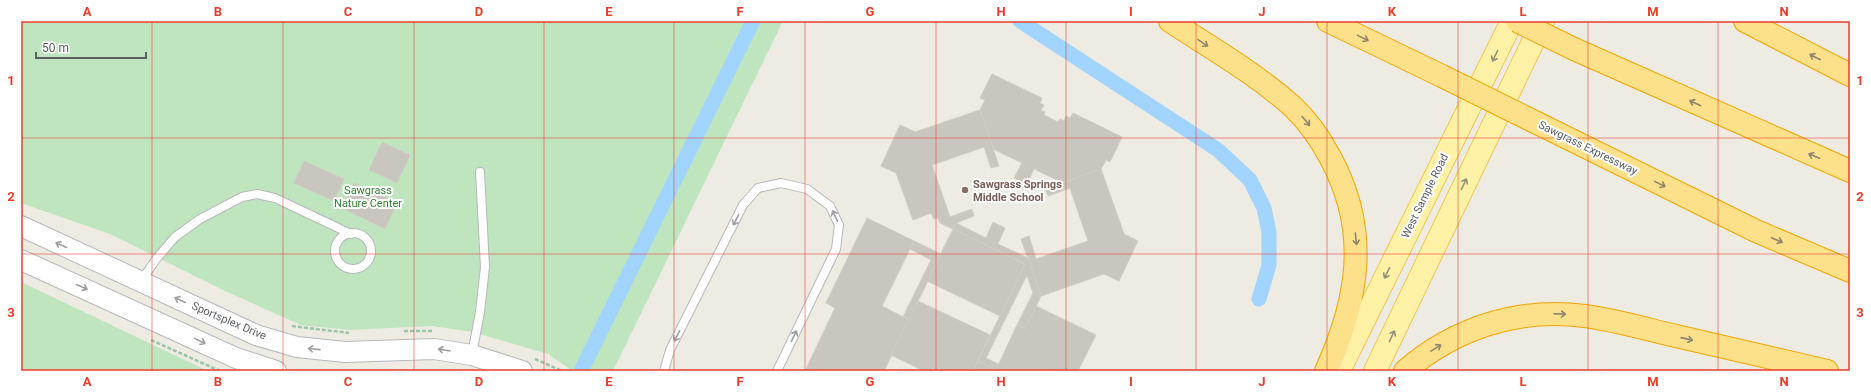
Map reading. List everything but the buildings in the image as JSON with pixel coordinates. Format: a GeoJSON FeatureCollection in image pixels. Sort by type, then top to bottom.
{"type":"FeatureCollection","features":[{"type":"Feature","properties":{"kind":"highway"},"geometry":{"type":"LineString","coordinates":[[1170,21],[1266,85],[1293,107],[1315,133],[1342,180],[1348,198],[1355,233],[1355,282],[1347,315],[1326,371]]}},
{"type":"Feature","properties":{"kind":"highway","name":"Sawgrass Expressway"},"geometry":{"type":"LineString","coordinates":[[1328,21],[1756,231],[1850,271]]}},
{"type":"Feature","properties":{"kind":"highway"},"geometry":{"type":"LineString","coordinates":[[1517,21],[1574,49],[1850,171]]}},
{"type":"Feature","properties":{"kind":"highway"},"geometry":{"type":"LineString","coordinates":[[1745,21],[1850,75]]}},
{"type":"Feature","properties":{"kind":"highway"},"geometry":{"type":"LineString","coordinates":[[1405,371],[1442,344],[1476,328],[1521,316],[1554,314],[1602,319],[1827,371]]}},
{"type":"Feature","properties":{"kind":"main road","name":"West Sample Road"},"geometry":{"type":"LineString","coordinates":[[1339,371],[1512,21]]}},
{"type":"Feature","properties":{"kind":"main road"},"geometry":{"type":"LineString","coordinates":[[1375,371],[1543,21]]}},
{"type":"Feature","properties":{"kind":"street","name":"Sportsplex Drive"},"geometry":{"type":"LineString","coordinates":[[21,226],[256,335],[297,347],[345,352],[434,349],[478,362],[525,364]]}},
{"type":"Feature","properties":{"kind":"street"},"geometry":{"type":"LineString","coordinates":[[21,260],[236,358],[276,371]]}},
{"type":"Feature","properties":{"kind":"lane"},"geometry":{"type":"LineString","coordinates":[[478,362],[480,312],[485,267],[480,172]]}},
{"type":"Feature","properties":{"kind":"lane"},"geometry":{"type":"LineString","coordinates":[[664,371],[670,350],[743,205],[758,188],[781,183],[807,189],[830,206],[839,225],[836,249],[778,371]]}},
{"type":"Feature","properties":{"kind":"lane"},"geometry":{"type":"LineString","coordinates":[[140,281],[175,237],[200,219],[242,197],[257,194],[275,198],[351,234],[357,234],[367,239],[371,250],[368,261],[364,266],[353,269],[342,266],[338,261],[336,250],[340,239],[351,234]]}},
{"type":"Feature","properties":{"kind":"path"},"geometry":{"type":"LineString","coordinates":[[290,326],[354,334]]}},
{"type":"Feature","properties":{"kind":"path"},"geometry":{"type":"LineString","coordinates":[[403,331],[436,331]]}},
{"type":"Feature","properties":{"kind":"path"},"geometry":{"type":"LineString","coordinates":[[525,364],[562,371]]}},
{"type":"Feature","properties":{"kind":"green space","name":"Sawgrass Nature Center"},"geometry":{"type":"Polygon","coordinates":[[[21,21],[783,21],[613,371],[573,371],[548,354],[473,332],[432,326],[349,330],[301,325],[225,291],[110,234],[21,203],[21,21]]]}},
{"type":"Feature","properties":{"kind":"green space"},"geometry":{"type":"Polygon","coordinates":[[[21,282],[208,371],[21,371],[21,282]]]}},
{"type":"Feature","properties":{"kind":"waterway"},"geometry":{"type":"LineString","coordinates":[[582,369],[753,21]]}},
{"type":"Feature","properties":{"kind":"waterway"},"geometry":{"type":"LineString","coordinates":[[1020,21],[1218,150],[1250,180],[1264,208],[1269,232],[1269,265],[1259,299]]}},
{"type":"Feature","properties":{"kind":"place","name":"Sawgrass Springs Middle School"},"geometry":{"type":"Point","coordinates":[965,190]}}]}
